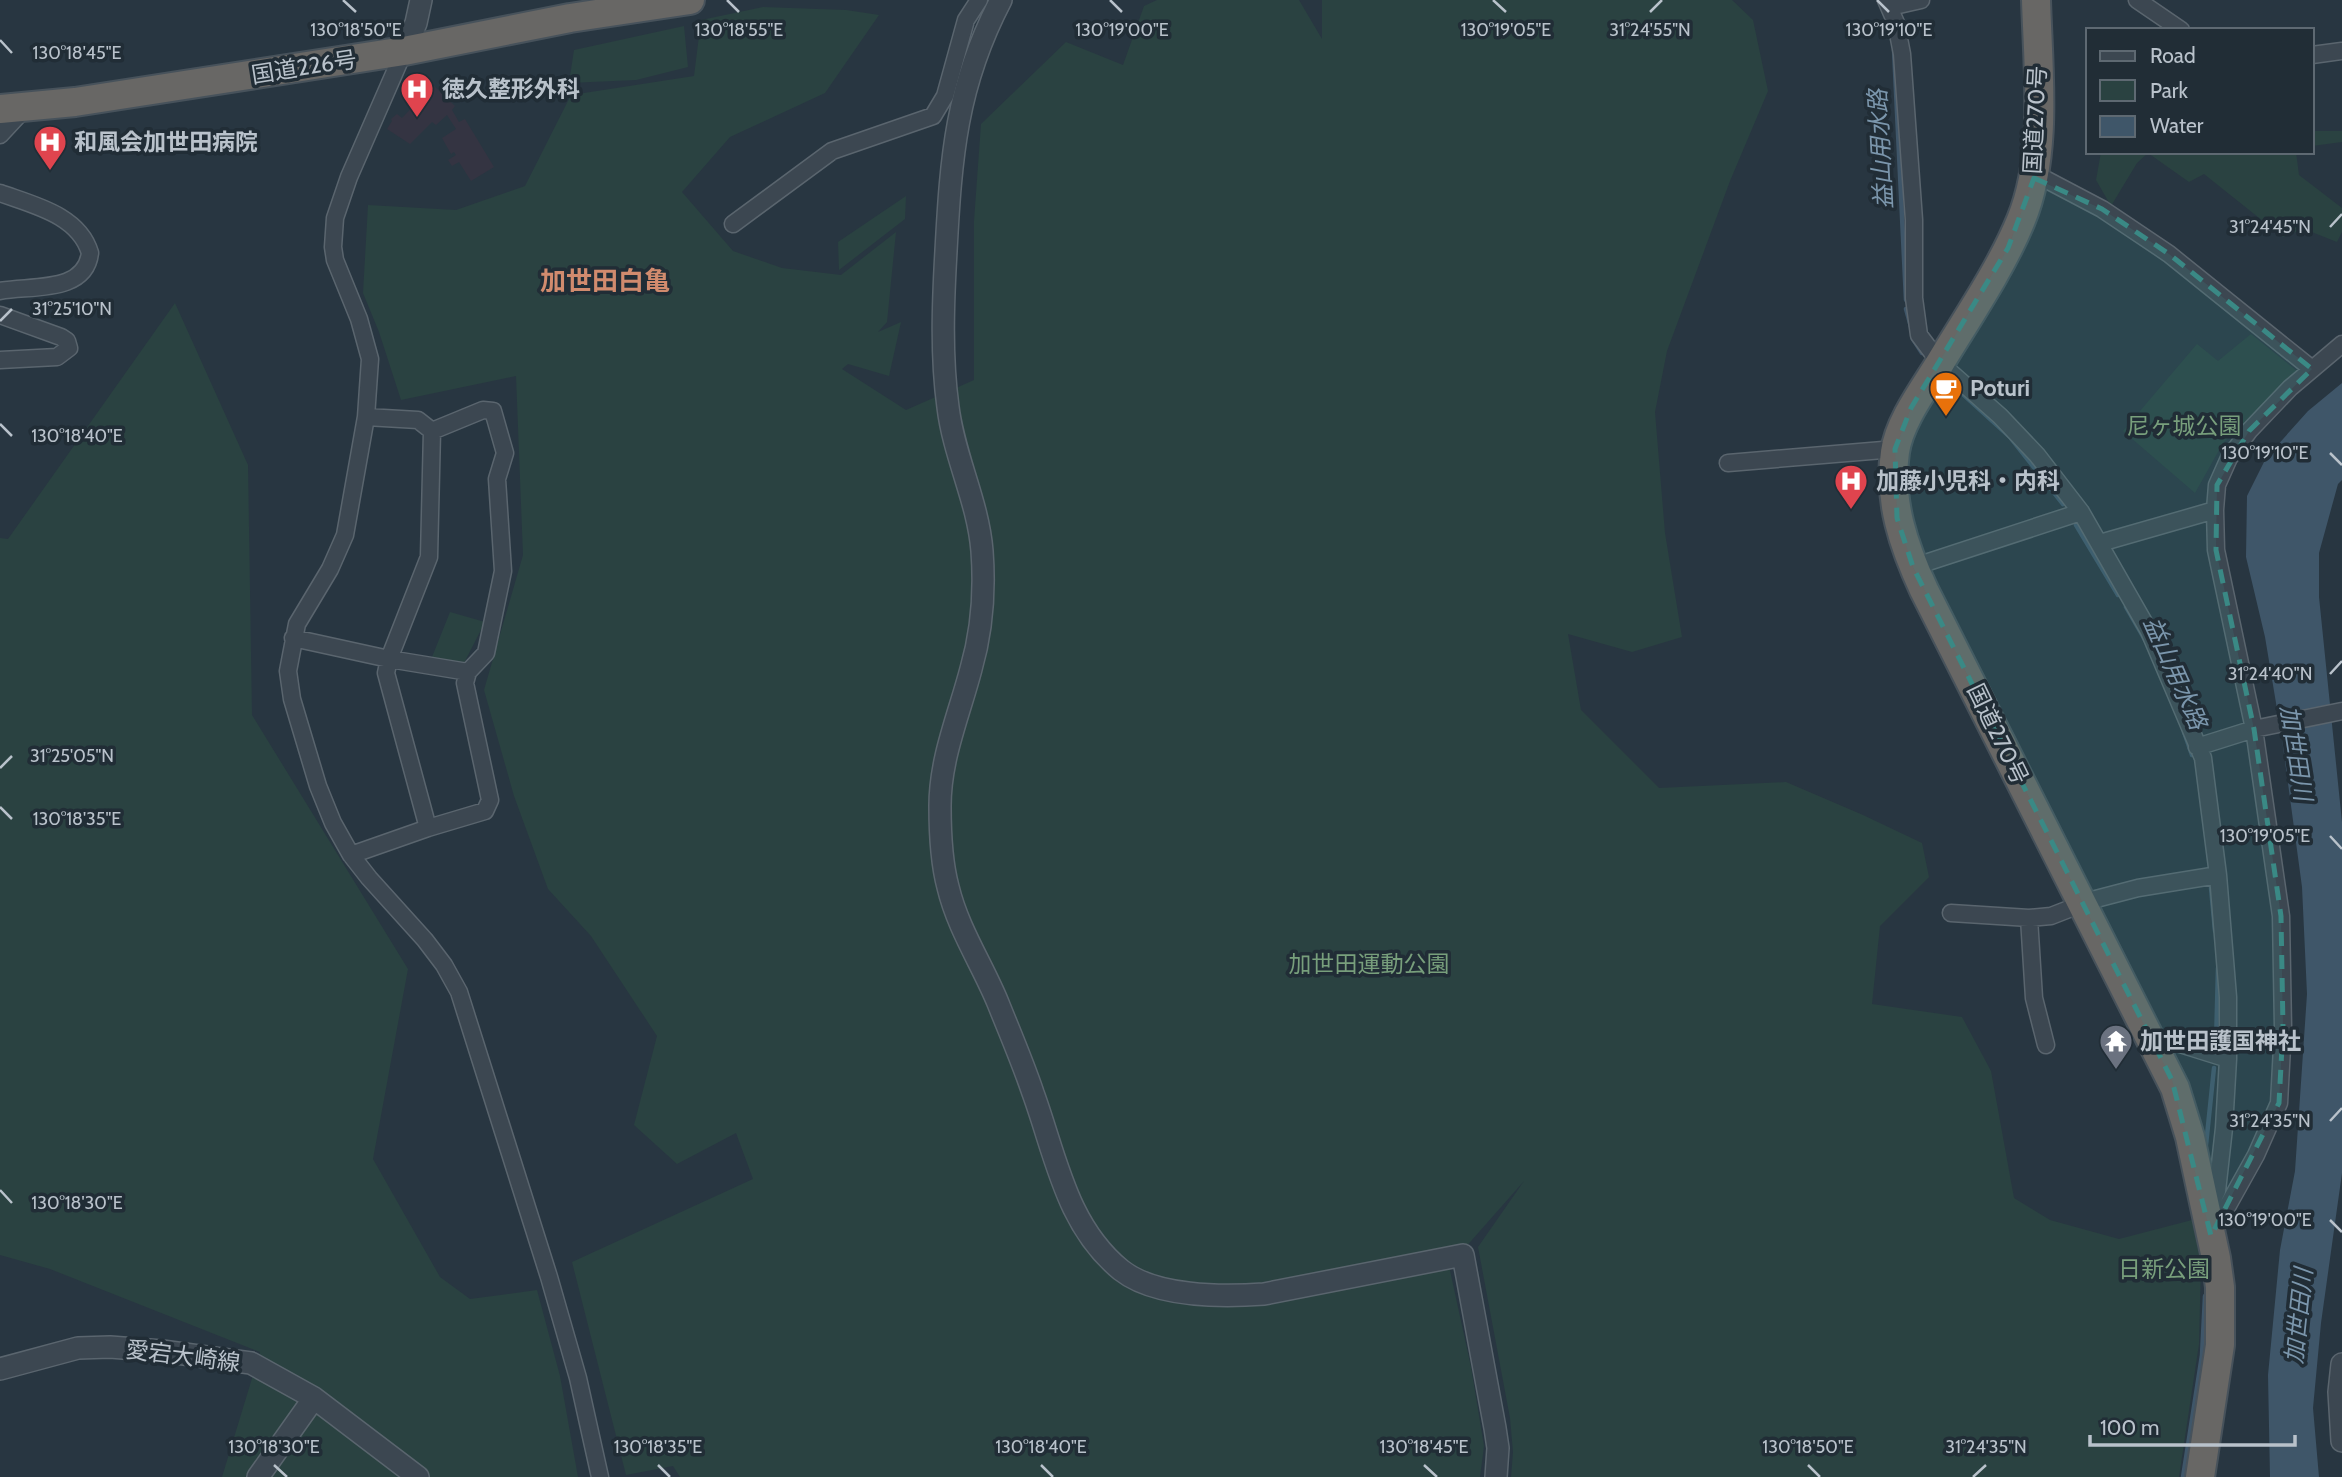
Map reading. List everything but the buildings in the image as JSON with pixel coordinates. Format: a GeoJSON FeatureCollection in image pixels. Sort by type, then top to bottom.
{"type":"FeatureCollection","features":[{"type":"Feature","properties":{"kind":"highway","name":"国道226号"},"geometry":{"type":"LineString","coordinates":[[13,108],[89,100],[404,51],[570,18],[690,0]]}},
{"type":"Feature","properties":{"kind":"highway","name":"国道270号"},"geometry":{"type":"LineString","coordinates":[[2036,0],[2038,140],[2034,178],[2022,219],[2008,248],[1911,408],[1895,449],[1894,490],[1897,518],[1913,567],[2172,1080],[2190,1137],[2216,1258],[2222,1315],[2200,1477]]}},
{"type":"Feature","properties":{"kind":"street"},"geometry":{"type":"LineString","coordinates":[[421,0],[416,23],[349,177],[333,228],[335,260],[359,319],[370,359],[366,417],[345,535],[330,569],[297,624],[288,671],[292,699],[318,786],[333,823],[351,855],[425,940],[444,965],[459,992],[549,1277],[578,1378],[600,1477]]}},
{"type":"Feature","properties":{"kind":"street"},"geometry":{"type":"LineString","coordinates":[[733,223],[832,151],[933,116],[944,96],[966,20],[979,0]]}},
{"type":"Feature","properties":{"kind":"street"},"geometry":{"type":"LineString","coordinates":[[1001,0],[976,54],[958,118],[951,159],[944,359],[948,410],[976,508],[982,550],[983,590],[980,629],[972,667],[947,749],[940,800],[940,844],[947,887],[956,913],[997,999],[1033,1093],[1068,1198],[1091,1237],[1122,1270],[1154,1288],[1243,1295],[1265,1294],[1463,1255],[1496,1428],[1496,1477]]}},
{"type":"Feature","properties":{"kind":"street"},"geometry":{"type":"LineString","coordinates":[[1921,0],[1888,4],[1902,54],[1914,220],[1914,298],[1919,335],[1940,363],[2000,416],[2037,455],[2081,512],[2150,631],[2203,758],[2218,875],[2228,997],[2224,1128],[2217,1191],[2208,1226]]}},
{"type":"Feature","properties":{"kind":"street"},"geometry":{"type":"LineString","coordinates":[[2137,0],[2178,28]]}},
{"type":"Feature","properties":{"kind":"street"},"geometry":{"type":"LineString","coordinates":[[2314,55],[2342,51]]}},
{"type":"Feature","properties":{"kind":"street"},"geometry":{"type":"LineString","coordinates":[[0,135],[13,108]]}},
{"type":"Feature","properties":{"kind":"street"},"geometry":{"type":"LineString","coordinates":[[2034,178],[2045,179],[2102,209],[2169,254],[2312,369]]}},
{"type":"Feature","properties":{"kind":"street"},"geometry":{"type":"LineString","coordinates":[[0,193],[61,218],[81,233],[90,253],[85,269],[66,283],[0,291]]}},
{"type":"Feature","properties":{"kind":"street"},"geometry":{"type":"LineString","coordinates":[[0,315],[61,337],[67,341],[69,348],[57,357],[0,360]]}},
{"type":"Feature","properties":{"kind":"street"},"geometry":{"type":"LineString","coordinates":[[2208,1226],[2256,1155],[2279,1103],[2283,1028],[2281,916],[2258,728],[2216,550],[2217,485],[2230,458],[2249,431],[2312,369],[2342,344]]}},
{"type":"Feature","properties":{"kind":"street"},"geometry":{"type":"LineString","coordinates":[[351,855],[485,811],[491,800],[466,683],[468,672],[486,653],[503,571],[497,479],[505,453],[493,411],[483,410],[432,431]]}},
{"type":"Feature","properties":{"kind":"street"},"geometry":{"type":"LineString","coordinates":[[366,417],[418,420],[432,431]]}},
{"type":"Feature","properties":{"kind":"street"},"geometry":{"type":"LineString","coordinates":[[428,828],[386,673],[429,558],[432,431]]}},
{"type":"Feature","properties":{"kind":"street"},"geometry":{"type":"LineString","coordinates":[[1728,463],[1895,449]]}},
{"type":"Feature","properties":{"kind":"street"},"geometry":{"type":"LineString","coordinates":[[2100,544],[2215,510]]}},
{"type":"Feature","properties":{"kind":"street"},"geometry":{"type":"LineString","coordinates":[[1913,567],[2081,512]]}},
{"type":"Feature","properties":{"kind":"street"},"geometry":{"type":"LineString","coordinates":[[293,638],[389,659],[468,672]]}},
{"type":"Feature","properties":{"kind":"street"},"geometry":{"type":"LineString","coordinates":[[2197,747],[2258,728],[2342,711]]}},
{"type":"Feature","properties":{"kind":"street"},"geometry":{"type":"LineString","coordinates":[[1951,913],[2029,919],[2051,916],[2138,888],[2218,875]]}},
{"type":"Feature","properties":{"kind":"street"},"geometry":{"type":"LineString","coordinates":[[2029,919],[2034,998],[2046,1045]]}},
{"type":"Feature","properties":{"kind":"street"},"geometry":{"type":"LineString","coordinates":[[2151,1038],[2164,1039],[2228,1059]]}},
{"type":"Feature","properties":{"kind":"street","name":"愛宕大崎線"},"geometry":{"type":"LineString","coordinates":[[0,1369],[78,1348],[110,1347],[251,1363],[314,1398],[418,1477]]}},
{"type":"Feature","properties":{"kind":"street"},"geometry":{"type":"LineString","coordinates":[[2342,1364],[2339,1392],[2342,1441]]}},
{"type":"Feature","properties":{"kind":"street"},"geometry":{"type":"LineString","coordinates":[[258,1477],[314,1398]]}},
{"type":"Feature","properties":{"kind":"highlighted area"},"geometry":{"type":"Polygon","coordinates":[[[2034,178],[2102,209],[2169,254],[2312,369],[2249,431],[2217,485],[2216,550],[2254,729],[2281,916],[2283,1028],[2279,1103],[2211,1236],[2172,1080],[1913,567],[1897,518],[1895,449],[1911,408],[2008,248],[2034,178]]]}},
{"type":"Feature","properties":{"kind":"shaded area","name":"徳久整形外科"},"geometry":{"type":"Polygon","coordinates":[[[430,82],[455,106],[452,110],[459,122],[465,119],[494,167],[471,181],[459,162],[452,166],[448,160],[456,155],[454,152],[451,154],[442,138],[456,129],[447,115],[436,125],[432,122],[410,144],[387,129],[391,119],[397,114],[402,118],[428,91],[425,87],[430,82]]]}},
{"type":"Feature","properties":{"kind":"green space"},"geometry":{"type":"Polygon","coordinates":[[[1157,0],[1299,0],[1322,39],[1322,0],[1732,0],[1753,20],[1768,91],[1730,181],[1667,351],[1655,412],[1665,533],[1682,637],[1632,652],[1568,634],[1581,710],[1659,788],[1786,782],[1922,843],[1929,877],[1880,926],[1872,1004],[1962,1017],[1991,1071],[2014,1198],[2050,1220],[2119,1239],[2192,1220],[2201,1264],[2199,1344],[2179,1477],[1511,1477],[1513,1452],[1510,1418],[1478,1247],[1524,1181],[1449,1266],[1471,1367],[1484,1446],[1480,1477],[680,1477],[673,1466],[626,1475],[572,1262],[753,1179],[736,1133],[677,1164],[634,1125],[657,1036],[591,936],[548,889],[514,796],[484,690],[523,555],[516,376],[401,400],[363,293],[368,205],[456,210],[525,186],[571,95],[694,76],[701,20],[763,7],[846,10],[879,15],[825,93],[730,137],[682,192],[733,251],[782,268],[841,275],[896,232],[887,322],[878,332],[901,322],[889,376],[848,364],[842,369],[906,410],[974,380],[974,221],[981,124],[1066,42],[1123,65],[1144,6],[1157,0]]]}},
{"type":"Feature","properties":{"kind":"green space"},"geometry":{"type":"Polygon","coordinates":[[[684,26],[688,67],[636,80],[569,83],[574,50],[684,26]]]}},
{"type":"Feature","properties":{"kind":"green space"},"geometry":{"type":"Polygon","coordinates":[[[2314,131],[2342,131],[2342,142],[2314,146],[2314,131]]]}},
{"type":"Feature","properties":{"kind":"green space"},"geometry":{"type":"Polygon","coordinates":[[[2101,154],[2147,154],[2137,163],[2111,206],[2096,180],[2101,154]]]}},
{"type":"Feature","properties":{"kind":"green space"},"geometry":{"type":"Polygon","coordinates":[[[2149,154],[2296,154],[2299,175],[2342,208],[2342,232],[2337,242],[2304,229],[2283,237],[2204,174],[2189,182],[2149,154]]]}},
{"type":"Feature","properties":{"kind":"green space"},"geometry":{"type":"Polygon","coordinates":[[[906,196],[905,219],[839,270],[838,242],[906,196]]]}},
{"type":"Feature","properties":{"kind":"green space"},"geometry":{"type":"Polygon","coordinates":[[[175,303],[248,465],[252,715],[408,969],[373,1159],[440,1277],[470,1299],[537,1290],[560,1376],[578,1477],[222,1477],[260,1352],[50,1269],[0,1255],[0,538],[8,539],[175,303]]]}},
{"type":"Feature","properties":{"kind":"green space","name":"尼ヶ城公園"},"geometry":{"type":"Polygon","coordinates":[[[2251,334],[2297,371],[2223,443],[2195,493],[2123,431],[2197,344],[2218,361],[2251,334]]]}},
{"type":"Feature","properties":{"kind":"green space"},"geometry":{"type":"Polygon","coordinates":[[[450,612],[485,622],[464,663],[432,657],[450,612]]]}},
{"type":"Feature","properties":{"kind":"water","name":"加世田川"},"geometry":{"type":"Polygon","coordinates":[[[2342,383],[2342,480],[2338,484],[2319,553],[2319,597],[2342,822],[2342,1173],[2321,1323],[2313,1408],[2319,1477],[2270,1477],[2268,1375],[2280,1250],[2295,1171],[2307,994],[2302,887],[2282,739],[2265,637],[2246,557],[2247,496],[2266,458],[2308,411],[2342,383]]]}},
{"type":"Feature","properties":{"kind":"waterway","name":"益山用水路"},"geometry":{"type":"LineString","coordinates":[[1894,50],[1906,300]]}},
{"type":"Feature","properties":{"kind":"waterway","name":"益山用水路"},"geometry":{"type":"LineString","coordinates":[[1906,309],[1911,327]]}},
{"type":"Feature","properties":{"kind":"waterway","name":"益山用水路"},"geometry":{"type":"LineString","coordinates":[[1913,339],[1922,353]]}},
{"type":"Feature","properties":{"kind":"waterway","name":"益山用水路"},"geometry":{"type":"LineString","coordinates":[[1955,387],[2010,437],[2063,504]]}},
{"type":"Feature","properties":{"kind":"waterway","name":"益山用水路"},"geometry":{"type":"LineString","coordinates":[[2076,525],[2118,595]]}},
{"type":"Feature","properties":{"kind":"waterway","name":"益山用水路"},"geometry":{"type":"LineString","coordinates":[[2126,607],[2145,640]]}},
{"type":"Feature","properties":{"kind":"waterway","name":"益山用水路"},"geometry":{"type":"LineString","coordinates":[[2184,732],[2192,755]]}},
{"type":"Feature","properties":{"kind":"waterway","name":"益山用水路"},"geometry":{"type":"LineString","coordinates":[[2211,888],[2215,931]]}},
{"type":"Feature","properties":{"kind":"waterway","name":"益山用水路"},"geometry":{"type":"LineString","coordinates":[[2216,1044],[2218,968]]}},
{"type":"Feature","properties":{"kind":"waterway","name":"益山用水路"},"geometry":{"type":"LineString","coordinates":[[2206,1145],[2214,1068]]}},
{"type":"Feature","properties":{"kind":"waterway","name":"益山用水路"},"geometry":{"type":"LineString","coordinates":[[2183,1477],[2202,1355],[2205,1296]]}},
{"type":"Feature","properties":{"kind":"place","name":"徳久整形外科"},"geometry":{"type":"Point","coordinates":[417,119]}},
{"type":"Feature","properties":{"kind":"place","name":"和風会加世田病院"},"geometry":{"type":"Point","coordinates":[50,172]}},
{"type":"Feature","properties":{"kind":"place","name":"Poturi"},"geometry":{"type":"Point","coordinates":[1946,418]}},
{"type":"Feature","properties":{"kind":"place","name":"加藤小児科・内科"},"geometry":{"type":"Point","coordinates":[1851,511]}},
{"type":"Feature","properties":{"kind":"place","name":"加世田護国神社"},"geometry":{"type":"Point","coordinates":[2116,1071]}},
{"type":"Feature","properties":{"kind":"district","name":"加世田白亀"},"geometry":{"type":"Point","coordinates":[605,281]}},
{"type":"Feature","properties":{"kind":"park label","name":"加世田運動公園"},"geometry":{"type":"Point","coordinates":[1369,964]}},
{"type":"Feature","properties":{"kind":"park label","name":"日新公園"},"geometry":{"type":"Point","coordinates":[2164,1269]}}]}
